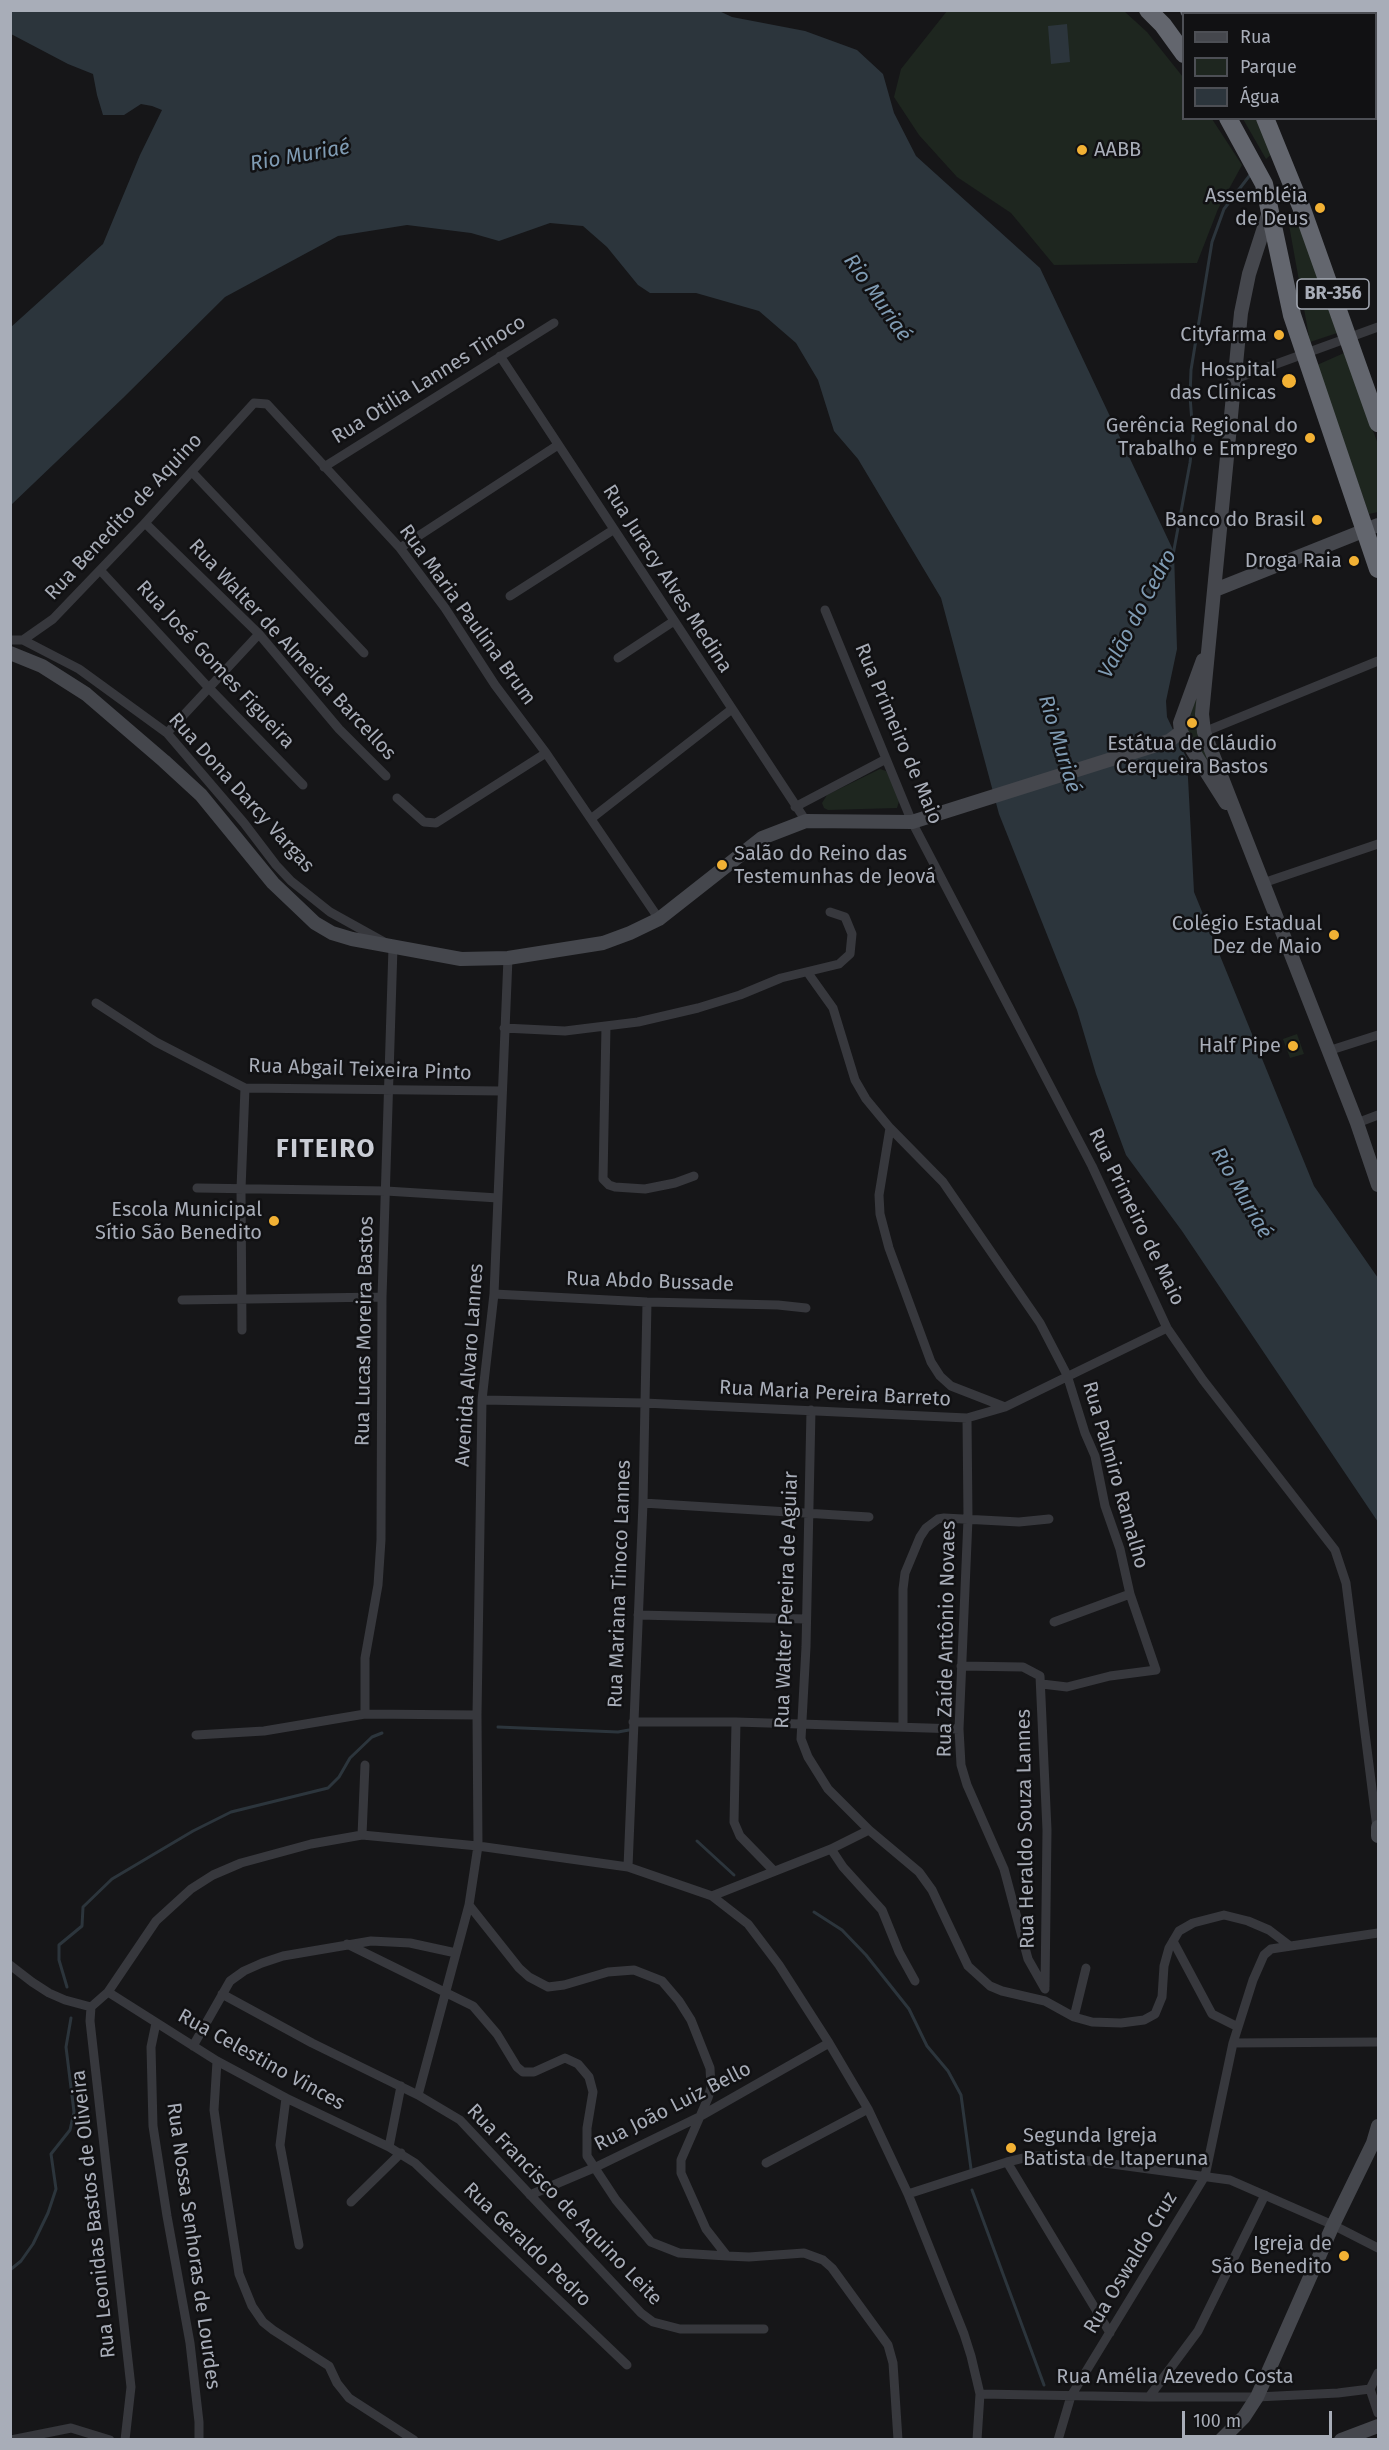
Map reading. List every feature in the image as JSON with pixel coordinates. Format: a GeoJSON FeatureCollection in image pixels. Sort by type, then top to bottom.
{"type":"FeatureCollection","features":[{"type":"Feature","properties":{"kind":"highway"},"geometry":{"type":"LineString","coordinates":[[1148,10],[1163,25],[1182,51]]}},
{"type":"Feature","properties":{"kind":"highway","name":"BR-356"},"geometry":{"type":"LineString","coordinates":[[1229,120],[1258,170],[1270,208],[1292,315],[1371,527],[1378,569]]}},
{"type":"Feature","properties":{"kind":"highway","name":"BR-356"},"geometry":{"type":"LineString","coordinates":[[1266,120],[1349,337],[1378,423]]}},
{"type":"Feature","properties":{"kind":"highway"},"geometry":{"type":"LineString","coordinates":[[1258,170],[1272,179],[1279,177],[1285,166]]}},
{"type":"Feature","properties":{"kind":"street"},"geometry":{"type":"LineString","coordinates":[[1270,208],[1249,274],[1242,313],[1202,714],[1204,732],[1235,815],[1357,1123],[1378,1185]]}},
{"type":"Feature","properties":{"kind":"street","name":"Rua Otilia Lannes Tinoco"},"geometry":{"type":"LineString","coordinates":[[324,468],[554,323]]}},
{"type":"Feature","properties":{"kind":"street"},"geometry":{"type":"LineString","coordinates":[[1235,379],[1378,327]]}},
{"type":"Feature","properties":{"kind":"street","name":"Rua Juracy Alves Medina"},"geometry":{"type":"LineString","coordinates":[[500,356],[806,821]]}},
{"type":"Feature","properties":{"kind":"street","name":"Rua Maria Paulina Brum"},"geometry":{"type":"LineString","coordinates":[[254,403],[267,404],[400,548],[445,608],[495,685],[592,818],[659,919]]}},
{"type":"Feature","properties":{"kind":"street","name":"Rua Benedito de Aquino"},"geometry":{"type":"LineString","coordinates":[[23,640],[53,618],[100,570],[254,403]]}},
{"type":"Feature","properties":{"kind":"street"},"geometry":{"type":"LineString","coordinates":[[400,548],[558,445]]}},
{"type":"Feature","properties":{"kind":"street"},"geometry":{"type":"LineString","coordinates":[[192,472],[364,653]]}},
{"type":"Feature","properties":{"kind":"street","name":"Rua Walter de Almeida Barcellos"},"geometry":{"type":"LineString","coordinates":[[145,523],[259,634],[339,729],[386,776]]}},
{"type":"Feature","properties":{"kind":"street"},"geometry":{"type":"LineString","coordinates":[[1215,590],[1371,527]]}},
{"type":"Feature","properties":{"kind":"street"},"geometry":{"type":"LineString","coordinates":[[510,596],[613,530]]}},
{"type":"Feature","properties":{"kind":"street","name":"Rua José Gomes Figueira"},"geometry":{"type":"LineString","coordinates":[[100,570],[303,785]]}},
{"type":"Feature","properties":{"kind":"street","name":"Rua Primeiro de Maio"},"geometry":{"type":"LineString","coordinates":[[825,610],[912,822],[1092,1166],[1167,1328],[1203,1380],[1335,1550],[1346,1583],[1378,1830]]}},
{"type":"Feature","properties":{"kind":"street"},"geometry":{"type":"LineString","coordinates":[[618,658],[674,621]]}},
{"type":"Feature","properties":{"kind":"street"},"geometry":{"type":"LineString","coordinates":[[167,733],[259,634]]}},
{"type":"Feature","properties":{"kind":"street"},"geometry":{"type":"LineString","coordinates":[[10,640],[23,640]]}},
{"type":"Feature","properties":{"kind":"street","name":"Rua Dona Darcy Vargas"},"geometry":{"type":"LineString","coordinates":[[23,640],[79,669],[167,733],[291,881],[330,912],[393,947],[461,959],[508,958],[603,943],[659,919],[762,838],[806,821],[912,822],[1169,741],[1181,732]]}},
{"type":"Feature","properties":{"kind":"street"},"geometry":{"type":"LineString","coordinates":[[1210,642],[1183,714],[1181,732],[1215,789],[1235,815]]}},
{"type":"Feature","properties":{"kind":"street"},"geometry":{"type":"LineString","coordinates":[[10,653],[42,666],[86,694],[164,761],[201,795],[273,883],[315,923],[342,936],[393,947]]}},
{"type":"Feature","properties":{"kind":"street"},"geometry":{"type":"LineString","coordinates":[[1204,732],[1378,661]]}},
{"type":"Feature","properties":{"kind":"street"},"geometry":{"type":"LineString","coordinates":[[592,818],[732,709]]}},
{"type":"Feature","properties":{"kind":"street"},"geometry":{"type":"LineString","coordinates":[[397,798],[424,822],[436,823],[546,753]]}},
{"type":"Feature","properties":{"kind":"street"},"geometry":{"type":"LineString","coordinates":[[795,807],[886,759]]}},
{"type":"Feature","properties":{"kind":"street"},"geometry":{"type":"LineString","coordinates":[[1263,883],[1378,844]]}},
{"type":"Feature","properties":{"kind":"street"},"geometry":{"type":"LineString","coordinates":[[504,1028],[565,1031],[638,1022],[698,1008],[740,995],[780,978],[839,964],[850,954],[852,944],[850,926],[845,917],[830,912]]}},
{"type":"Feature","properties":{"kind":"street","name":"Rua Lucas Moreira Bastos"},"geometry":{"type":"LineString","coordinates":[[364,1714],[365,1658],[378,1585],[381,1540],[382,1297],[393,947]]}},
{"type":"Feature","properties":{"kind":"street","name":"Avenida Alvaro Lannes"},"geometry":{"type":"LineString","coordinates":[[418,2095],[469,1905],[478,1846],[477,1715],[482,1400],[494,1294],[508,958]]}},
{"type":"Feature","properties":{"kind":"street","name":"Rua Palmiro Ramalho"},"geometry":{"type":"LineString","coordinates":[[808,973],[825,994],[832,1008],[855,1080],[866,1099],[890,1128],[944,1182],[1040,1323],[1067,1375],[1085,1433],[1095,1456],[1105,1506],[1120,1549],[1130,1594],[1156,1670],[1102,1677],[1067,1686],[1042,1684]]}},
{"type":"Feature","properties":{"kind":"street","name":"Rua Abgail Teixeira Pinto"},"geometry":{"type":"LineString","coordinates":[[96,1003],[156,1042],[245,1088],[501,1091]]}},
{"type":"Feature","properties":{"kind":"street"},"geometry":{"type":"LineString","coordinates":[[606,1026],[603,1179],[615,1187],[645,1189],[666,1186],[694,1176]]}},
{"type":"Feature","properties":{"kind":"street"},"geometry":{"type":"LineString","coordinates":[[1328,1051],[1378,1035]]}},
{"type":"Feature","properties":{"kind":"street"},"geometry":{"type":"LineString","coordinates":[[242,1330],[241,1189],[245,1088]]}},
{"type":"Feature","properties":{"kind":"street"},"geometry":{"type":"LineString","coordinates":[[1357,1123],[1378,1115]]}},
{"type":"Feature","properties":{"kind":"street"},"geometry":{"type":"LineString","coordinates":[[890,1128],[879,1194],[880,1214],[889,1248],[918,1331],[931,1362],[940,1376],[951,1386],[1005,1407]]}},
{"type":"Feature","properties":{"kind":"street"},"geometry":{"type":"LineString","coordinates":[[197,1188],[386,1191],[498,1198]]}},
{"type":"Feature","properties":{"kind":"street","name":"Rua Abdo Bussade"},"geometry":{"type":"LineString","coordinates":[[494,1294],[647,1302],[748,1303],[806,1308]]}},
{"type":"Feature","properties":{"kind":"street"},"geometry":{"type":"LineString","coordinates":[[182,1300],[382,1297]]}},
{"type":"Feature","properties":{"kind":"street","name":"Rua Mariana Tinoco Lannes"},"geometry":{"type":"LineString","coordinates":[[628,1867],[643,1503],[647,1302]]}},
{"type":"Feature","properties":{"kind":"street","name":"Rua Maria Pereira Barreto"},"geometry":{"type":"LineString","coordinates":[[482,1400],[644,1403],[968,1418],[1005,1407],[1167,1328]]}},
{"type":"Feature","properties":{"kind":"street","name":"Rua Walter Pereira de Aguiar"},"geometry":{"type":"LineString","coordinates":[[811,1410],[804,1691],[800,1725],[804,1749],[828,1789],[869,1830],[919,1872],[932,1890],[968,1966],[978,1977],[1002,1991],[1045,2001],[1074,2018],[1092,2022],[1121,2023],[1144,2020],[1155,2013],[1162,1997],[1164,1966],[1173,1941]]}},
{"type":"Feature","properties":{"kind":"street","name":"Rua Zaíde Antônio Novaes"},"geometry":{"type":"LineString","coordinates":[[968,1418],[968,1519],[959,1729],[961,1765],[967,1785],[998,1851],[1031,1965],[1045,1989]]}},
{"type":"Feature","properties":{"kind":"street"},"geometry":{"type":"LineString","coordinates":[[643,1503],[870,1517]]}},
{"type":"Feature","properties":{"kind":"street"},"geometry":{"type":"LineString","coordinates":[[903,1726],[905,1574],[920,1537],[932,1522],[944,1518],[1019,1522],[1049,1519]]}},
{"type":"Feature","properties":{"kind":"street"},"geometry":{"type":"LineString","coordinates":[[1054,1622],[1130,1594]]}},
{"type":"Feature","properties":{"kind":"street"},"geometry":{"type":"LineString","coordinates":[[638,1615],[806,1619]]}},
{"type":"Feature","properties":{"kind":"street","name":"Rua Heraldo Souza Lannes"},"geometry":{"type":"LineString","coordinates":[[961,1666],[1023,1667],[1040,1676],[1047,1861],[1045,2001]]}},
{"type":"Feature","properties":{"kind":"street"},"geometry":{"type":"LineString","coordinates":[[196,1735],[264,1731],[364,1714],[477,1715]]}},
{"type":"Feature","properties":{"kind":"street"},"geometry":{"type":"LineString","coordinates":[[633,1722],[736,1722],[959,1729]]}},
{"type":"Feature","properties":{"kind":"street"},"geometry":{"type":"LineString","coordinates":[[736,1722],[734,1822],[740,1836],[774,1871]]}},
{"type":"Feature","properties":{"kind":"street"},"geometry":{"type":"LineString","coordinates":[[362,1835],[366,1765]]}},
{"type":"Feature","properties":{"kind":"street"},"geometry":{"type":"LineString","coordinates":[[712,1896],[831,1849],[869,1830]]}},
{"type":"Feature","properties":{"kind":"street"},"geometry":{"type":"LineString","coordinates":[[10,1965],[50,1993],[91,2007],[108,1992],[156,1921],[171,1904],[198,1884],[241,1863],[311,1844],[362,1835],[478,1846],[628,1867],[712,1896],[748,1924],[779,1965],[868,2109],[908,2194],[964,2334],[980,2394],[977,2439]]}},
{"type":"Feature","properties":{"kind":"street"},"geometry":{"type":"LineString","coordinates":[[831,1849],[843,1868],[882,1910],[915,1982]]}},
{"type":"Feature","properties":{"kind":"street"},"geometry":{"type":"LineString","coordinates":[[469,1905],[519,1968],[529,1977],[548,1987],[622,1970],[640,1972],[662,1981],[679,2001],[691,2020],[708,2060],[711,2087],[681,2160],[681,2174],[706,2229],[727,2256]]}},
{"type":"Feature","properties":{"kind":"street"},"geometry":{"type":"LineString","coordinates":[[1238,2027],[1212,2014],[1173,1941],[1179,1931],[1193,1923],[1224,1915],[1248,1921],[1269,1930],[1290,1946],[1378,1933]]}},
{"type":"Feature","properties":{"kind":"street"},"geometry":{"type":"LineString","coordinates":[[194,2046],[230,1981],[244,1971],[262,1963],[283,1956],[371,1941],[410,1942],[456,1953]]}},
{"type":"Feature","properties":{"kind":"street"},"geometry":{"type":"LineString","coordinates":[[347,1944],[473,2006],[497,2034],[516,2067],[523,2072],[534,2072],[565,2058],[584,2068],[593,2091],[587,2128],[587,2156],[616,2200],[651,2242],[679,2253],[749,2257],[804,2253],[824,2260],[888,2345],[893,2363],[898,2439]]}},
{"type":"Feature","properties":{"kind":"street","name":"Rua Oswaldo Cruz"},"geometry":{"type":"LineString","coordinates":[[1058,2439],[1071,2397],[1205,2176],[1233,2043],[1253,1980],[1264,1955],[1271,1949],[1290,1946]]}},
{"type":"Feature","properties":{"kind":"street"},"geometry":{"type":"LineString","coordinates":[[1074,2018],[1086,1968]]}},
{"type":"Feature","properties":{"kind":"street","name":"Rua Celestino Vinces"},"geometry":{"type":"LineString","coordinates":[[108,1992],[217,2061],[286,2098],[401,2154]]}},
{"type":"Feature","properties":{"kind":"street","name":"Rua Francisco de Aquino Leite"},"geometry":{"type":"LineString","coordinates":[[222,1994],[292,2033],[418,2095],[460,2120],[641,2313],[653,2322],[680,2329],[764,2329]]}},
{"type":"Feature","properties":{"kind":"street","name":"Rua Leonidas Bastos de Oliveira"},"geometry":{"type":"LineString","coordinates":[[91,2007],[90,2021],[131,2387],[125,2439]]}},
{"type":"Feature","properties":{"kind":"street","name":"Rua Nossa Senhoras de Lourdes"},"geometry":{"type":"LineString","coordinates":[[156,2023],[151,2048],[153,2126],[190,2343],[199,2439]]}},
{"type":"Feature","properties":{"kind":"street"},"geometry":{"type":"LineString","coordinates":[[1233,2043],[1378,2042]]}},
{"type":"Feature","properties":{"kind":"street","name":"Rua João Luiz Bello"},"geometry":{"type":"LineString","coordinates":[[530,2195],[596,2167],[699,2117],[829,2043]]}},
{"type":"Feature","properties":{"kind":"street"},"geometry":{"type":"LineString","coordinates":[[217,2061],[214,2110],[220,2152],[239,2274],[252,2306],[263,2322],[273,2330],[329,2366],[337,2383],[349,2398],[414,2439]]}},
{"type":"Feature","properties":{"kind":"street"},"geometry":{"type":"LineString","coordinates":[[389,2147],[400,2086]]}},
{"type":"Feature","properties":{"kind":"street"},"geometry":{"type":"LineString","coordinates":[[286,2098],[280,2145],[299,2245]]}},
{"type":"Feature","properties":{"kind":"street"},"geometry":{"type":"LineString","coordinates":[[766,2163],[868,2109]]}},
{"type":"Feature","properties":{"kind":"street"},"geometry":{"type":"LineString","coordinates":[[1221,2439],[1244,2416],[1257,2397],[1373,2143],[1378,2126]]}},
{"type":"Feature","properties":{"kind":"street"},"geometry":{"type":"LineString","coordinates":[[351,2202],[401,2154]]}},
{"type":"Feature","properties":{"kind":"street","name":"Rua Geraldo Pedro"},"geometry":{"type":"LineString","coordinates":[[401,2154],[415,2163],[627,2365]]}},
{"type":"Feature","properties":{"kind":"street"},"geometry":{"type":"LineString","coordinates":[[908,2194],[1007,2162],[1032,2156],[1053,2156],[1230,2180],[1334,2225],[1378,2248]]}},
{"type":"Feature","properties":{"kind":"street"},"geometry":{"type":"LineString","coordinates":[[1007,2162],[1110,2333]]}},
{"type":"Feature","properties":{"kind":"street"},"geometry":{"type":"LineString","coordinates":[[1149,2397],[1198,2331],[1265,2195]]}},
{"type":"Feature","properties":{"kind":"street"},"geometry":{"type":"LineString","coordinates":[[1378,2373],[1370,2389],[1378,2413]]}},
{"type":"Feature","properties":{"kind":"street","name":"Rua Amélia Azevedo Costa"},"geometry":{"type":"LineString","coordinates":[[980,2394],[1071,2397],[1257,2397],[1370,2389]]}},
{"type":"Feature","properties":{"kind":"street"},"geometry":{"type":"LineString","coordinates":[[1341,2439],[1378,2426]]}},
{"type":"Feature","properties":{"kind":"street"},"geometry":{"type":"LineString","coordinates":[[11,2439],[71,2428],[110,2439]]}},
{"type":"Feature","properties":{"kind":"green space","name":"AABB"},"geometry":{"type":"Polygon","coordinates":[[[947,11],[1124,11],[1147,32],[1182,76],[1182,120],[1213,120],[1242,165],[1218,209],[1197,263],[1054,265],[1011,213],[957,177],[919,135],[894,97],[901,69],[947,11]]]}},
{"type":"Feature","properties":{"kind":"green space"},"geometry":{"type":"Polygon","coordinates":[[[1244,120],[1258,120],[1274,152],[1266,159],[1244,120]]]}},
{"type":"Feature","properties":{"kind":"green space"},"geometry":{"type":"Polygon","coordinates":[[[1299,221],[1340,332],[1310,342],[1289,225],[1299,221]]]}},
{"type":"Feature","properties":{"kind":"green space"},"geometry":{"type":"Polygon","coordinates":[[[1344,353],[1378,444],[1378,512],[1369,514],[1317,365],[1344,353]]]}},
{"type":"Feature","properties":{"kind":"green space"},"geometry":{"type":"Polygon","coordinates":[[[1203,674],[1197,711],[1197,729],[1217,780],[1187,730],[1203,674]]]}},
{"type":"Feature","properties":{"kind":"green space"},"geometry":{"type":"Polygon","coordinates":[[[880,769],[886,771],[900,798],[897,808],[828,810],[824,808],[822,803],[827,795],[880,769]]]}},
{"type":"Feature","properties":{"kind":"green space","name":"Half Pipe"},"geometry":{"type":"Polygon","coordinates":[[[1297,1034],[1304,1054],[1290,1058],[1283,1039],[1297,1034]]]}},
{"type":"Feature","properties":{"kind":"water","name":"Rio Muriaé"},"geometry":{"type":"Polygon","coordinates":[[[717,10],[732,17],[805,31],[857,50],[883,74],[894,113],[916,156],[1040,268],[1174,552],[1177,649],[1166,701],[1167,717],[1187,759],[1194,892],[1314,1186],[1378,1278],[1378,1522],[1182,1231],[1126,1155],[1096,1074],[1077,1010],[999,814],[941,598],[858,459],[834,431],[818,380],[796,343],[759,311],[696,293],[650,293],[638,285],[607,247],[583,226],[550,223],[499,241],[471,233],[407,225],[338,236],[225,297],[11,505],[11,327],[103,244],[140,155],[162,110],[141,104],[124,115],[103,115],[93,74],[68,64],[11,34],[11,11],[717,10]]]}},
{"type":"Feature","properties":{"kind":"water"},"geometry":{"type":"Polygon","coordinates":[[[1067,24],[1070,62],[1051,64],[1048,26],[1067,24]]]}},
{"type":"Feature","properties":{"kind":"waterway","name":"Valão do Cedro"},"geometry":{"type":"LineString","coordinates":[[1173,555],[1190,463],[1193,436],[1191,370],[1212,242],[1224,209],[1250,175]]}},
{"type":"Feature","properties":{"kind":"waterway"},"geometry":{"type":"LineString","coordinates":[[498,1727],[618,1732],[629,1730]]}},
{"type":"Feature","properties":{"kind":"waterway"},"geometry":{"type":"LineString","coordinates":[[67,1987],[59,1960],[59,1945],[82,1926],[83,1907],[112,1879],[193,1831],[231,1812],[328,1788],[339,1777],[350,1758],[372,1737],[382,1733]]}},
{"type":"Feature","properties":{"kind":"waterway"},"geometry":{"type":"LineString","coordinates":[[697,1841],[734,1875]]}},
{"type":"Feature","properties":{"kind":"waterway"},"geometry":{"type":"LineString","coordinates":[[814,1912],[842,1930],[866,1955],[909,2009],[927,2046],[948,2071],[961,2095],[971,2169]]}},
{"type":"Feature","properties":{"kind":"waterway"},"geometry":{"type":"LineString","coordinates":[[10,2270],[21,2261],[33,2244],[48,2213],[56,2189],[51,2154],[70,2130],[74,2112],[66,2047],[71,2018]]}},
{"type":"Feature","properties":{"kind":"waterway"},"geometry":{"type":"LineString","coordinates":[[972,2190],[1044,2385]]}},
{"type":"Feature","properties":{"kind":"place","name":"AABB"},"geometry":{"type":"Point","coordinates":[1082,150]}},
{"type":"Feature","properties":{"kind":"place","name":"Assembléia de Deus"},"geometry":{"type":"Point","coordinates":[1320,208]}},
{"type":"Feature","properties":{"kind":"place","name":"Cityfarma"},"geometry":{"type":"Point","coordinates":[1279,335]}},
{"type":"Feature","properties":{"kind":"place","name":"Hospital das Clínicas"},"geometry":{"type":"Point","coordinates":[1289,381]}},
{"type":"Feature","properties":{"kind":"place","name":"Gerência Regional do Trabalho e Emprego"},"geometry":{"type":"Point","coordinates":[1310,438]}},
{"type":"Feature","properties":{"kind":"place","name":"Banco do Brasil"},"geometry":{"type":"Point","coordinates":[1317,520]}},
{"type":"Feature","properties":{"kind":"place","name":"Droga Raia"},"geometry":{"type":"Point","coordinates":[1354,561]}},
{"type":"Feature","properties":{"kind":"place","name":"Estátua de Cláudio Cerqueira Bastos"},"geometry":{"type":"Point","coordinates":[1192,723]}},
{"type":"Feature","properties":{"kind":"place","name":"Salão do Reino das Testemunhas de Jeová"},"geometry":{"type":"Point","coordinates":[722,865]}},
{"type":"Feature","properties":{"kind":"place","name":"Colégio Estadual Dez de Maio"},"geometry":{"type":"Point","coordinates":[1334,935]}},
{"type":"Feature","properties":{"kind":"place","name":"Half Pipe"},"geometry":{"type":"Point","coordinates":[1293,1046]}},
{"type":"Feature","properties":{"kind":"place","name":"Escola Municipal Sítio São Benedito"},"geometry":{"type":"Point","coordinates":[274,1221]}},
{"type":"Feature","properties":{"kind":"place","name":"Segunda Igreja Batista de Itaperuna"},"geometry":{"type":"Point","coordinates":[1011,2148]}},
{"type":"Feature","properties":{"kind":"place","name":"Igreja de São Benedito"},"geometry":{"type":"Point","coordinates":[1344,2256]}},
{"type":"Feature","properties":{"kind":"district","name":"FITEIRO"},"geometry":{"type":"Point","coordinates":[326,1150]}}]}
